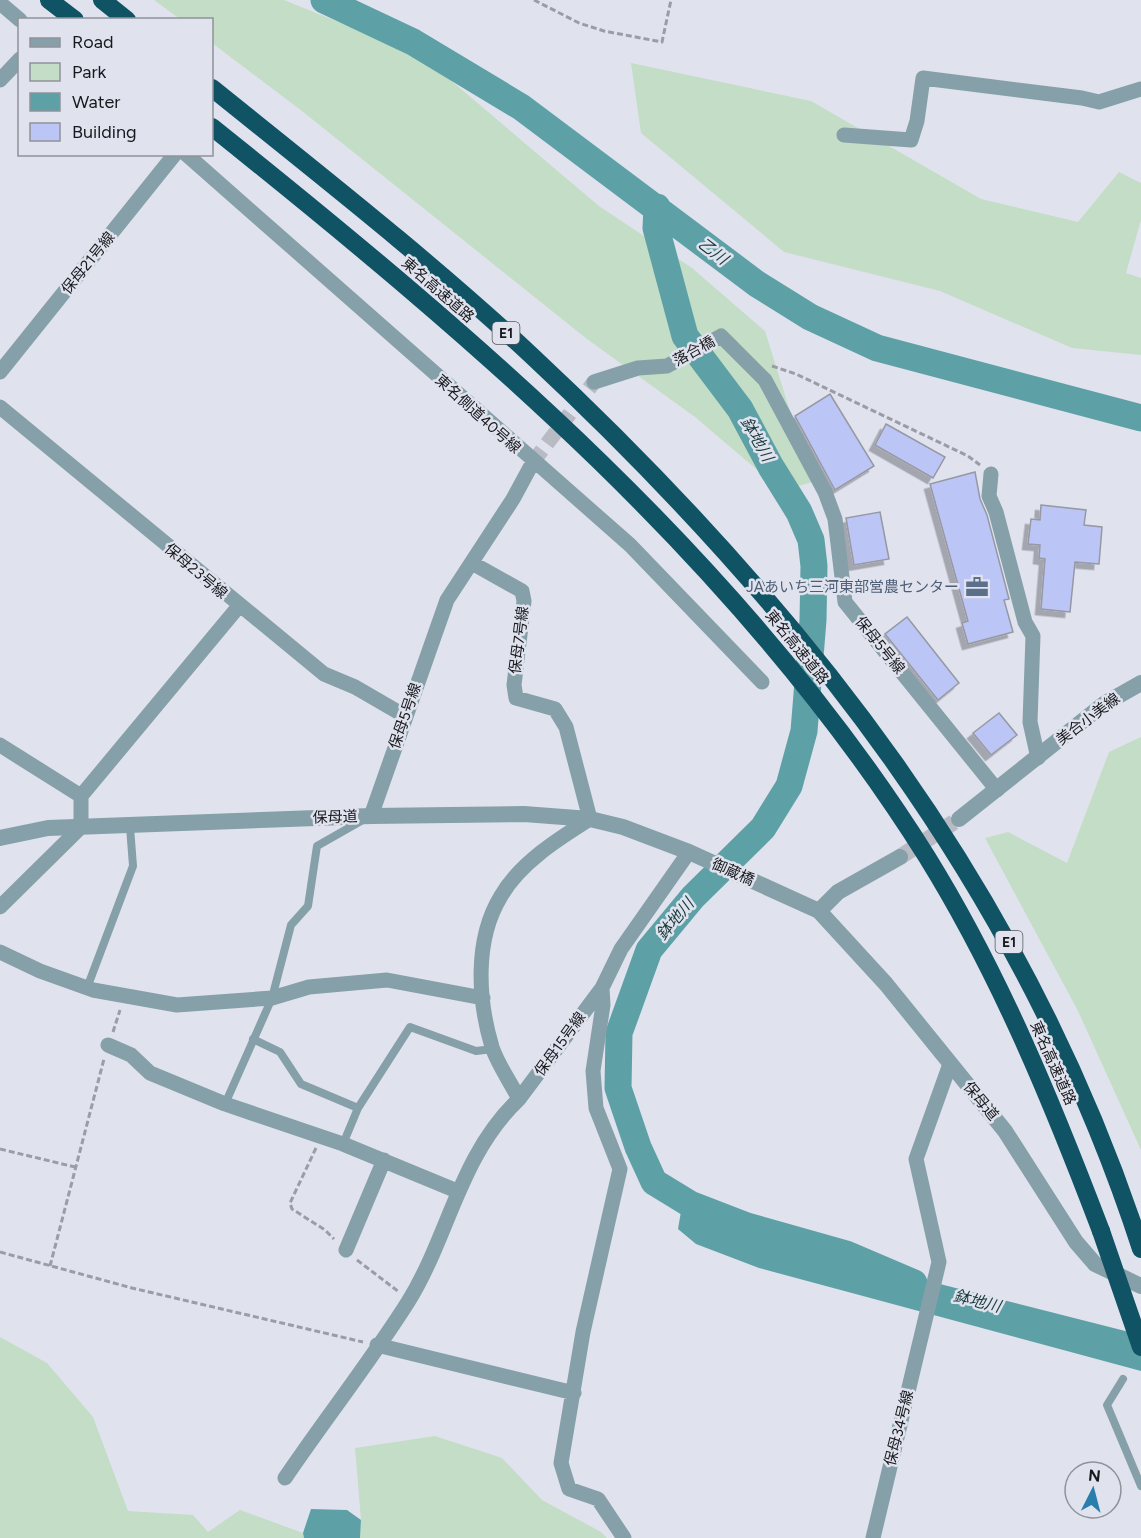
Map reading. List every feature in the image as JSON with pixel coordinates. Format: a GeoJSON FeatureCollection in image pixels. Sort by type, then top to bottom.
{"type":"FeatureCollection","features":[{"type":"Feature","properties":{"kind":"highway"},"geometry":{"type":"LineString","coordinates":[[49,0],[72,18]]}},
{"type":"Feature","properties":{"kind":"highway"},"geometry":{"type":"LineString","coordinates":[[102,0],[124,18]]}},
{"type":"Feature","properties":{"kind":"highway","name":"東名高速道路"},"geometry":{"type":"LineString","coordinates":[[213,89],[425,261],[533,357],[694,518],[776,606],[833,677],[952,846],[1013,949],[1076,1081],[1138,1241]]}},
{"type":"Feature","properties":{"kind":"highway","name":"東名高速道路"},"geometry":{"type":"LineString","coordinates":[[213,128],[412,290],[517,384],[660,520],[770,640],[826,713],[892,802],[963,919],[1026,1043],[1101,1231],[1141,1347]]}},
{"type":"Feature","properties":{"kind":"street"},"geometry":{"type":"LineString","coordinates":[[0,3],[18,18]]}},
{"type":"Feature","properties":{"kind":"street"},"geometry":{"type":"LineString","coordinates":[[0,80],[18,60]]}},
{"type":"Feature","properties":{"kind":"street"},"geometry":{"type":"LineString","coordinates":[[844,135],[911,140],[917,121],[923,78],[1099,102],[1141,89]]}},
{"type":"Feature","properties":{"kind":"street","name":"保母21号線"},"geometry":{"type":"LineString","coordinates":[[0,372],[173,156]]}},
{"type":"Feature","properties":{"kind":"street","name":"東名側道40号線"},"geometry":{"type":"LineString","coordinates":[[188,156],[533,462],[630,545],[762,682]]}},
{"type":"Feature","properties":{"kind":"street","name":"保母5号線"},"geometry":{"type":"LineString","coordinates":[[721,336],[765,381],[825,492],[835,519],[845,602],[997,790]]}},
{"type":"Feature","properties":{"kind":"street","name":"落合橋"},"geometry":{"type":"LineString","coordinates":[[594,382],[638,368],[667,366],[721,336]]}},
{"type":"Feature","properties":{"kind":"street","name":"保母23号線"},"geometry":{"type":"LineString","coordinates":[[0,407],[324,674],[355,687],[405,716]]}},
{"type":"Feature","properties":{"kind":"street","name":"保母5号線"},"geometry":{"type":"LineString","coordinates":[[371,816],[447,600],[533,462]]}},
{"type":"Feature","properties":{"kind":"street"},"geometry":{"type":"LineString","coordinates":[[991,474],[989,496],[996,512],[1025,622],[1033,636],[1030,722],[1038,758]]}},
{"type":"Feature","properties":{"kind":"street","name":"保母7号線"},"geometry":{"type":"LineString","coordinates":[[472,563],[522,591],[524,601],[514,685],[516,698],[555,709],[567,727],[590,819]]}},
{"type":"Feature","properties":{"kind":"street"},"geometry":{"type":"LineString","coordinates":[[0,907],[81,827],[81,796],[239,606]]}},
{"type":"Feature","properties":{"kind":"street","name":"美合小美線"},"geometry":{"type":"LineString","coordinates":[[959,819],[1104,704],[1141,682]]}},
{"type":"Feature","properties":{"kind":"street"},"geometry":{"type":"LineString","coordinates":[[0,745],[81,796]]}},
{"type":"Feature","properties":{"kind":"street","name":"保母道"},"geometry":{"type":"LineString","coordinates":[[81,827],[130,827],[371,816],[524,814],[590,819],[623,827],[697,855]]}},
{"type":"Feature","properties":{"kind":"street"},"geometry":{"type":"LineString","coordinates":[[519,1100],[493,1049],[483,998],[480,971],[489,926],[501,896],[538,856],[561,837],[590,819]]}},
{"type":"Feature","properties":{"kind":"street"},"geometry":{"type":"LineString","coordinates":[[0,838],[48,828],[81,827]]}},
{"type":"Feature","properties":{"kind":"street"},"geometry":{"type":"LineString","coordinates":[[624,1538],[598,1499],[569,1489],[561,1463],[583,1332],[620,1169],[596,1108],[592,1071],[603,1005],[602,988],[621,949],[697,855]]}},
{"type":"Feature","properties":{"kind":"street","name":"御蔵橋"},"geometry":{"type":"LineString","coordinates":[[697,855],[819,911]]}},
{"type":"Feature","properties":{"kind":"street"},"geometry":{"type":"LineString","coordinates":[[819,911],[838,891],[900,857]]}},
{"type":"Feature","properties":{"kind":"street","name":"保母道"},"geometry":{"type":"LineString","coordinates":[[819,911],[886,984],[1005,1131],[1054,1209],[1088,1257],[1095,1264],[1141,1286]]}},
{"type":"Feature","properties":{"kind":"street"},"geometry":{"type":"LineString","coordinates":[[0,952],[40,971],[87,988],[177,1005],[272,998],[309,987],[387,980],[483,998]]}},
{"type":"Feature","properties":{"kind":"street","name":"保母15号線"},"geometry":{"type":"LineString","coordinates":[[285,1478],[408,1301],[457,1191],[504,1114],[519,1100],[602,988]]}},
{"type":"Feature","properties":{"kind":"street"},"geometry":{"type":"LineString","coordinates":[[108,1045],[131,1055],[150,1073],[225,1104],[343,1144],[457,1191]]}},
{"type":"Feature","properties":{"kind":"street","name":"保母34号線"},"geometry":{"type":"LineString","coordinates":[[873,1538],[939,1263],[916,1159],[950,1064]]}},
{"type":"Feature","properties":{"kind":"street"},"geometry":{"type":"LineString","coordinates":[[346,1250],[384,1160]]}},
{"type":"Feature","properties":{"kind":"street"},"geometry":{"type":"LineString","coordinates":[[377,1345],[574,1393]]}},
{"type":"Feature","properties":{"kind":"lane"},"geometry":{"type":"LineString","coordinates":[[225,1104],[272,998],[291,925],[308,906],[317,846],[371,816]]}},
{"type":"Feature","properties":{"kind":"lane"},"geometry":{"type":"LineString","coordinates":[[87,988],[133,866],[130,827]]}},
{"type":"Feature","properties":{"kind":"lane"},"geometry":{"type":"LineString","coordinates":[[343,1144],[358,1108],[410,1027],[476,1051],[493,1049]]}},
{"type":"Feature","properties":{"kind":"lane"},"geometry":{"type":"LineString","coordinates":[[253,1039],[280,1052],[302,1084],[358,1108]]}},
{"type":"Feature","properties":{"kind":"lane"},"geometry":{"type":"LineString","coordinates":[[1123,1378],[1107,1405],[1141,1486]]}},
{"type":"Feature","properties":{"kind":"path"},"geometry":{"type":"LineString","coordinates":[[534,0],[579,22],[604,31],[662,42],[671,0]]}},
{"type":"Feature","properties":{"kind":"path"},"geometry":{"type":"LineString","coordinates":[[745,359],[757,360],[796,374],[969,456],[991,474]]}},
{"type":"Feature","properties":{"kind":"path"},"geometry":{"type":"LineString","coordinates":[[50,1266],[108,1045],[125,997]]}},
{"type":"Feature","properties":{"kind":"path"},"geometry":{"type":"LineString","coordinates":[[321,1136],[290,1203],[292,1209],[325,1230],[408,1301]]}},
{"type":"Feature","properties":{"kind":"path"},"geometry":{"type":"LineString","coordinates":[[0,1149],[75,1167]]}},
{"type":"Feature","properties":{"kind":"path"},"geometry":{"type":"LineString","coordinates":[[0,1252],[377,1345]]}},
{"type":"Feature","properties":{"kind":"green space"},"geometry":{"type":"Polygon","coordinates":[[[154,0],[284,0],[422,56],[599,206],[692,268],[765,331],[812,482],[782,491],[695,417],[587,339],[302,111],[213,44],[213,18],[179,18],[154,0]]]}},
{"type":"Feature","properties":{"kind":"green space"},"geometry":{"type":"Polygon","coordinates":[[[631,63],[811,101],[981,199],[1078,222],[1119,172],[1141,183],[1141,220],[1126,273],[1141,278],[1141,355],[1072,348],[940,291],[784,252],[641,133],[631,63]]]}},
{"type":"Feature","properties":{"kind":"green space"},"geometry":{"type":"Polygon","coordinates":[[[1141,737],[1141,1150],[1078,1011],[985,838],[1008,832],[1067,863],[1109,752],[1141,737]]]}},
{"type":"Feature","properties":{"kind":"green space"},"geometry":{"type":"Polygon","coordinates":[[[0,1337],[47,1363],[93,1417],[128,1511],[193,1515],[208,1532],[240,1510],[303,1533],[304,1538],[0,1538],[0,1337]]]}},
{"type":"Feature","properties":{"kind":"green space"},"geometry":{"type":"Polygon","coordinates":[[[435,1436],[502,1458],[542,1500],[601,1532],[607,1538],[360,1538],[361,1520],[355,1448],[435,1436]]]}},
{"type":"Feature","properties":{"kind":"water"},"geometry":{"type":"Polygon","coordinates":[[[684,1194],[774,1242],[1141,1335],[1141,1371],[759,1268],[696,1244],[678,1229],[684,1194]]]}},
{"type":"Feature","properties":{"kind":"water"},"geometry":{"type":"Polygon","coordinates":[[[311,1509],[347,1510],[361,1520],[360,1538],[304,1538],[303,1533],[311,1509]]]}},
{"type":"Feature","properties":{"kind":"building"},"geometry":{"type":"Polygon","coordinates":[[[830,394],[874,466],[835,490],[795,416],[830,394]]]}},
{"type":"Feature","properties":{"kind":"building"},"geometry":{"type":"Polygon","coordinates":[[[886,424],[945,457],[933,478],[875,445],[886,424]]]}},
{"type":"Feature","properties":{"kind":"building"},"geometry":{"type":"Polygon","coordinates":[[[975,472],[980,499],[987,515],[1009,599],[1004,600],[1013,632],[968,644],[962,623],[968,621],[930,484],[975,472]]]}},
{"type":"Feature","properties":{"kind":"building"},"geometry":{"type":"Polygon","coordinates":[[[1041,505],[1086,510],[1084,525],[1102,527],[1099,564],[1075,562],[1070,612],[1041,609],[1045,559],[1039,558],[1040,545],[1028,544],[1031,519],[1040,520],[1041,505]]]}},
{"type":"Feature","properties":{"kind":"building"},"geometry":{"type":"Polygon","coordinates":[[[880,512],[889,559],[854,565],[846,518],[880,512]]]}},
{"type":"Feature","properties":{"kind":"building"},"geometry":{"type":"Polygon","coordinates":[[[907,617],[959,683],[938,700],[885,634],[907,617]]]}},
{"type":"Feature","properties":{"kind":"building"},"geometry":{"type":"Polygon","coordinates":[[[999,713],[1017,735],[991,755],[973,733],[999,713]]]}},
{"type":"Feature","properties":{"kind":"waterway","name":"乙川"},"geometry":{"type":"LineString","coordinates":[[324,0],[413,42],[521,107],[757,284],[810,317],[877,348],[1141,418]]}},
{"type":"Feature","properties":{"kind":"waterway","name":"鉢地川"},"geometry":{"type":"LineString","coordinates":[[657,207],[656,228],[685,336],[740,409],[771,467],[799,512],[811,540],[814,566],[813,620],[804,731],[789,786],[763,828],[693,897],[649,950],[619,1033],[618,1088],[638,1147],[654,1182],[690,1204],[747,1226],[846,1254],[914,1283]]}},
{"type":"Feature","properties":{"kind":"tunnel"},"geometry":{"type":"LineString","coordinates":[[533,462],[594,382]]}},
{"type":"Feature","properties":{"kind":"tunnel"},"geometry":{"type":"LineString","coordinates":[[900,857],[959,819]]}},
{"type":"Feature","properties":{"kind":"place","name":"JAあいち三河東部営農センター"},"geometry":{"type":"Point","coordinates":[977,587]}}]}
